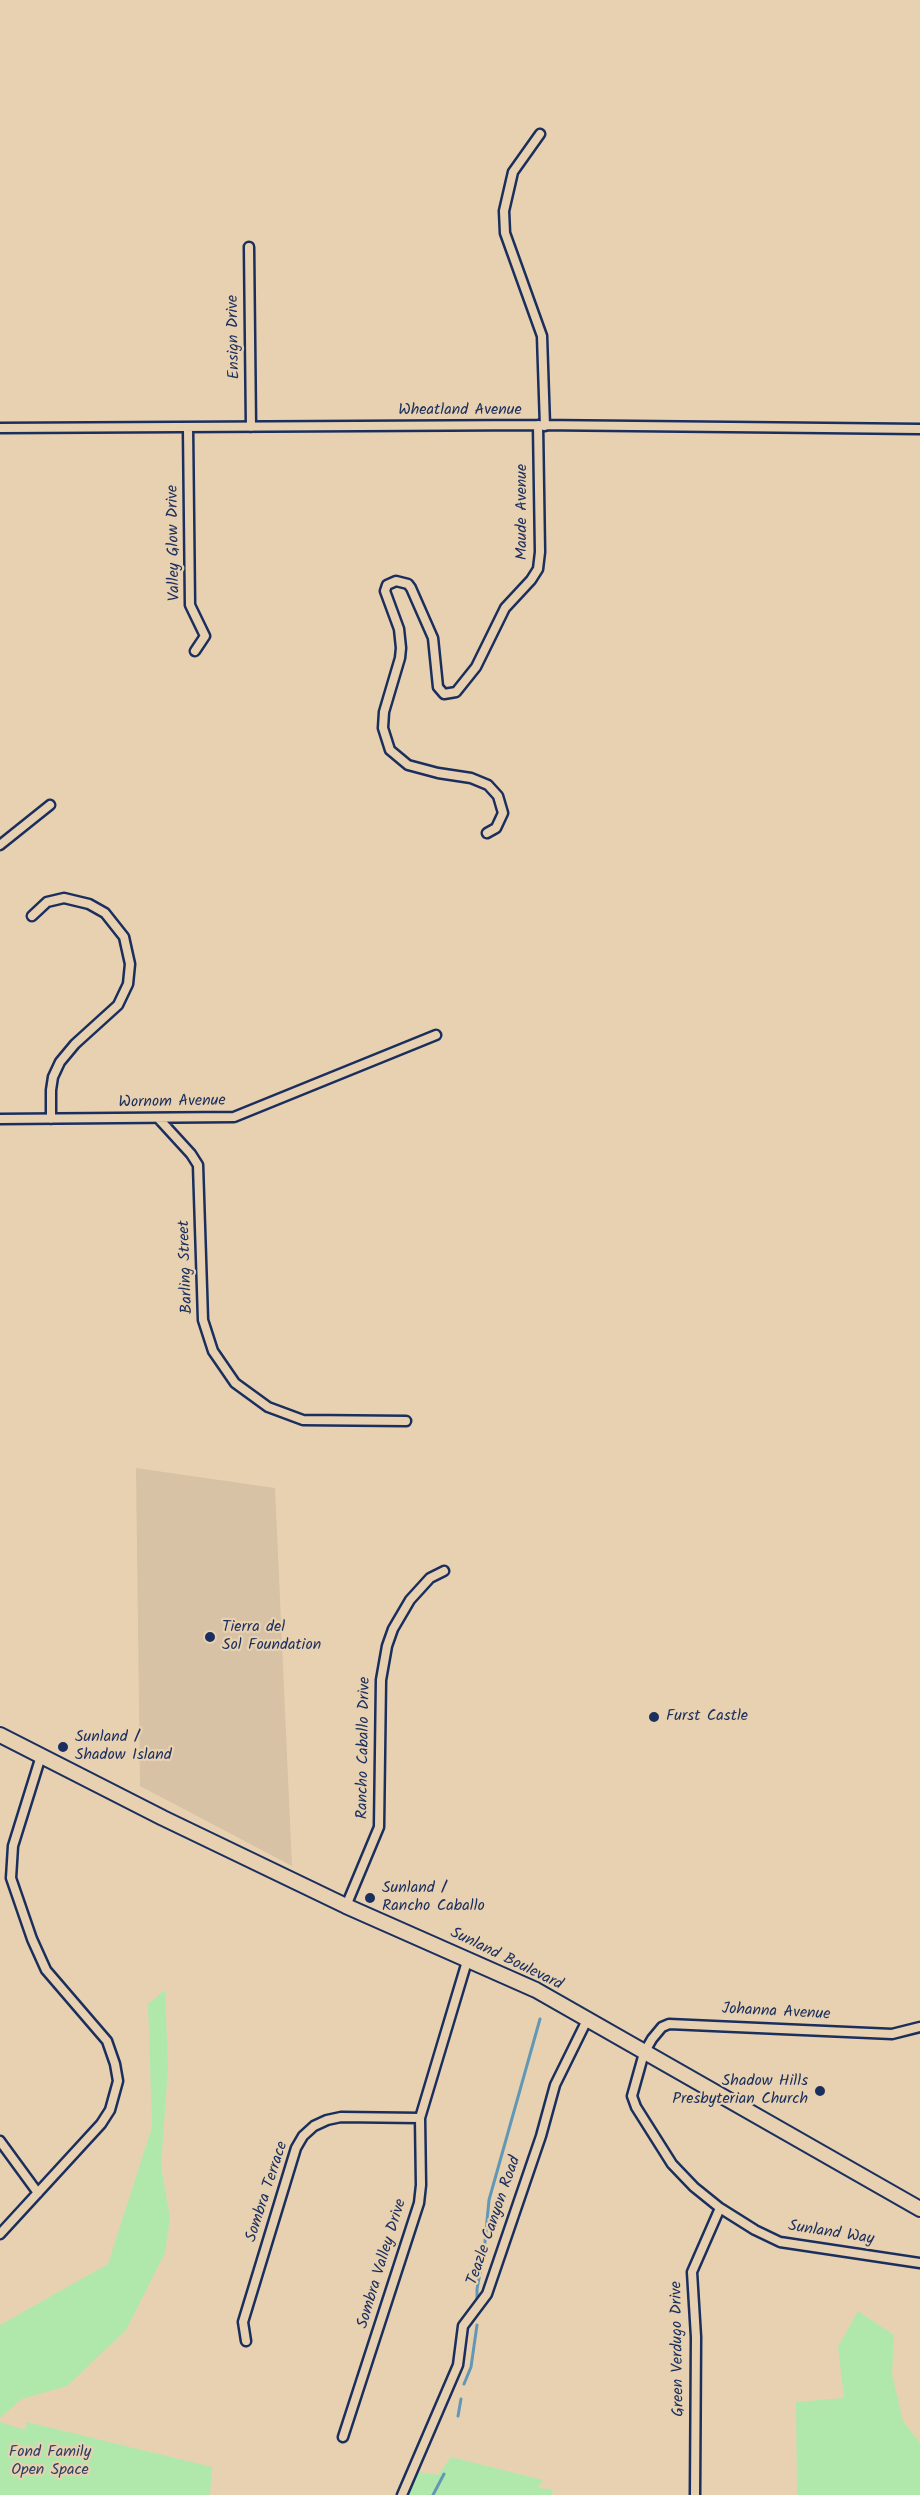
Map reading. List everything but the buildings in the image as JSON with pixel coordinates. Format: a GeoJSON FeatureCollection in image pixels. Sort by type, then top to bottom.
{"type":"FeatureCollection","features":[{"type":"Feature","properties":{"kind":"main road","name":"Sunland Boulevard"},"geometry":{"type":"LineString","coordinates":[[0,1735],[128,1801],[346,1906],[536,1990],[920,2209]]}},
{"type":"Feature","properties":{"kind":"street"},"geometry":{"type":"LineString","coordinates":[[540,134],[513,172],[504,211],[505,232],[542,336],[542,426]]}},
{"type":"Feature","properties":{"kind":"street","name":"Ensign Drive"},"geometry":{"type":"LineString","coordinates":[[249,247],[251,427]]}},
{"type":"Feature","properties":{"kind":"street","name":"Wheatland Avenue"},"geometry":{"type":"LineString","coordinates":[[0,428],[542,426],[920,429]]}},
{"type":"Feature","properties":{"kind":"street","name":"Maude Avenue"},"geometry":{"type":"LineString","coordinates":[[487,833],[496,828],[503,813],[498,796],[488,785],[471,778],[408,765],[390,750],[383,728],[384,712],[401,648],[399,629],[385,591],[387,585],[396,581],[408,584],[411,588],[433,638],[438,687],[444,694],[456,692],[476,667],[505,608],[538,569],[542,426]]}},
{"type":"Feature","properties":{"kind":"street","name":"Valley Glow Drive"},"geometry":{"type":"LineString","coordinates":[[188,428],[190,605],[205,636],[195,651]]}},
{"type":"Feature","properties":{"kind":"street"},"geometry":{"type":"LineString","coordinates":[[0,845],[51,805]]}},
{"type":"Feature","properties":{"kind":"street"},"geometry":{"type":"LineString","coordinates":[[32,916],[47,902],[64,898],[89,904],[105,913],[124,937],[130,963],[128,984],[118,1005],[75,1044],[60,1062],[51,1090],[51,1119]]}},
{"type":"Feature","properties":{"kind":"street","name":"Wornom Avenue"},"geometry":{"type":"LineString","coordinates":[[0,1119],[234,1117],[436,1035]]}},
{"type":"Feature","properties":{"kind":"street","name":"Barling Street"},"geometry":{"type":"LineString","coordinates":[[159,1119],[198,1165],[201,1305],[207,1336],[220,1365],[252,1398],[287,1415],[316,1421],[406,1421]]}},
{"type":"Feature","properties":{"kind":"street","name":"Rancho Caballo Drive"},"geometry":{"type":"LineString","coordinates":[[346,1906],[379,1827],[381,1680],[387,1646],[393,1629],[410,1600],[430,1578],[444,1572]]}},
{"type":"Feature","properties":{"kind":"street"},"geometry":{"type":"LineString","coordinates":[[0,2234],[101,2124],[110,2110],[118,2081],[116,2064],[107,2041],[46,1970],[32,1939],[12,1878],[13,1846],[41,1756]]}},
{"type":"Feature","properties":{"kind":"street","name":"Sombra Valley Drive"},"geometry":{"type":"LineString","coordinates":[[343,2437],[419,2203],[420,2118],[468,1958]]}},
{"type":"Feature","properties":{"kind":"street","name":"Teazle Canyon Road"},"geometry":{"type":"LineString","coordinates":[[402,2495],[458,2365],[464,2326],[487,2294],[555,2085],[587,2020]]}},
{"type":"Feature","properties":{"kind":"street","name":"Johanna Avenue"},"geometry":{"type":"LineString","coordinates":[[644,2053],[662,2027],[677,2022],[892,2034],[920,2027]]}},
{"type":"Feature","properties":{"kind":"street","name":"Sunland Way"},"geometry":{"type":"LineString","coordinates":[[644,2053],[632,2096],[636,2108],[672,2164],[694,2187],[720,2208],[754,2230],[780,2242],[920,2263]]}},
{"type":"Feature","properties":{"kind":"street","name":"Sombra Terrace"},"geometry":{"type":"LineString","coordinates":[[246,2341],[243,2322],[296,2148],[303,2136],[314,2126],[341,2117],[420,2118]]}},
{"type":"Feature","properties":{"kind":"street"},"geometry":{"type":"LineString","coordinates":[[0,2141],[38,2193]]}},
{"type":"Feature","properties":{"kind":"street","name":"Green Verdugo Drive"},"geometry":{"type":"LineString","coordinates":[[695,2495],[696,2337],[692,2272],[720,2208]]}},
{"type":"Feature","properties":{"kind":"shaded area","name":"Tierra del Sol Foundation"},"geometry":{"type":"Polygon","coordinates":[[[136,1468],[275,1488],[292,1866],[140,1786],[136,1468]]]}},
{"type":"Feature","properties":{"kind":"green space"},"geometry":{"type":"Polygon","coordinates":[[[165,1990],[168,2068],[161,2166],[170,2218],[165,2253],[126,2330],[67,2386],[22,2399],[0,2418],[0,2325],[108,2264],[152,2127],[148,2004],[165,1990]]]}},
{"type":"Feature","properties":{"kind":"green space"},"geometry":{"type":"Polygon","coordinates":[[[858,2311],[894,2335],[892,2374],[903,2421],[920,2443],[920,2495],[797,2495],[796,2402],[844,2398],[838,2347],[858,2311]]]}},
{"type":"Feature","properties":{"kind":"green space","name":"Fond Family Open Space"},"geometry":{"type":"Polygon","coordinates":[[[0,2422],[25,2430],[27,2422],[212,2467],[210,2495],[0,2495],[0,2422]]]}},
{"type":"Feature","properties":{"kind":"green space"},"geometry":{"type":"Polygon","coordinates":[[[451,2457],[543,2480],[537,2487],[553,2490],[552,2495],[408,2495],[419,2472],[438,2475],[451,2457]]]}},
{"type":"Feature","properties":{"kind":"waterway"},"geometry":{"type":"LineString","coordinates":[[477,2303],[489,2200],[540,2019]]}},
{"type":"Feature","properties":{"kind":"waterway"},"geometry":{"type":"LineString","coordinates":[[464,2384],[471,2367],[477,2325]]}},
{"type":"Feature","properties":{"kind":"waterway"},"geometry":{"type":"LineString","coordinates":[[458,2416],[461,2399]]}},
{"type":"Feature","properties":{"kind":"waterway"},"geometry":{"type":"LineString","coordinates":[[433,2495],[444,2474]]}},
{"type":"Feature","properties":{"kind":"place","name":"Tierra del Sol Foundation"},"geometry":{"type":"Point","coordinates":[210,1637]}},
{"type":"Feature","properties":{"kind":"place","name":"Furst Castle"},"geometry":{"type":"Point","coordinates":[654,1717]}},
{"type":"Feature","properties":{"kind":"place","name":"Sunland / Shadow Island"},"geometry":{"type":"Point","coordinates":[63,1747]}},
{"type":"Feature","properties":{"kind":"place","name":"Sunland / Rancho Caballo"},"geometry":{"type":"Point","coordinates":[370,1898]}},
{"type":"Feature","properties":{"kind":"place","name":"Shadow Hills Presbyterian Church"},"geometry":{"type":"Point","coordinates":[820,2091]}}]}
